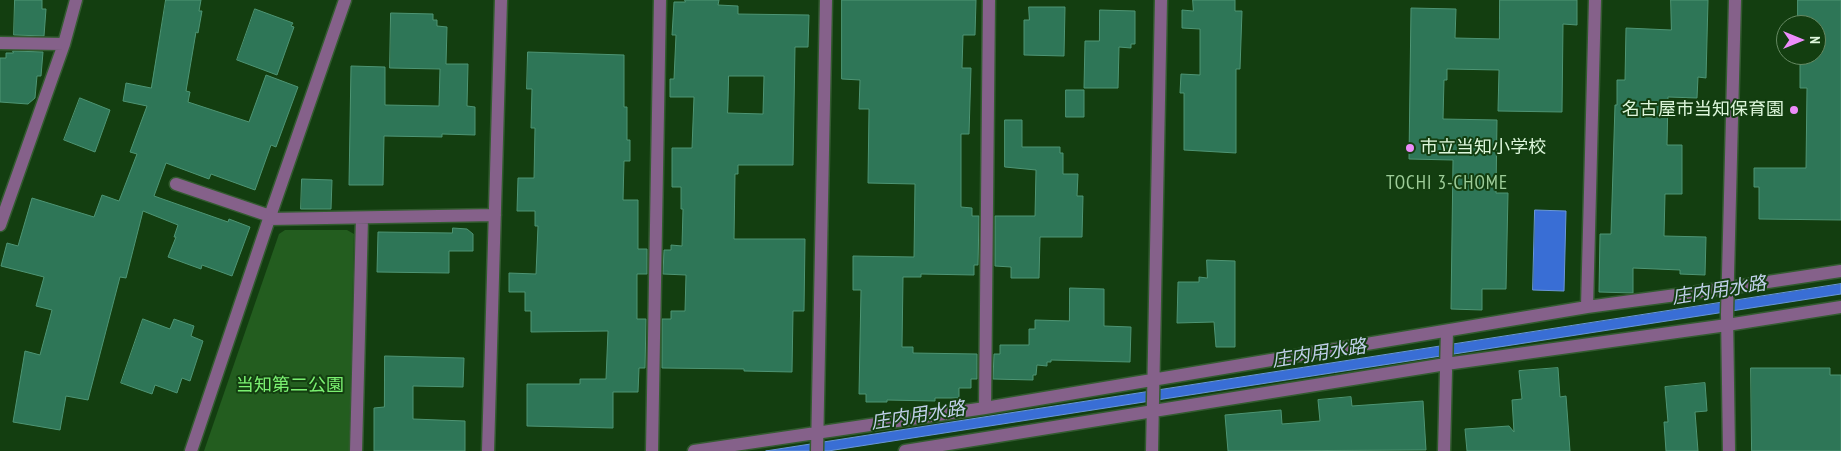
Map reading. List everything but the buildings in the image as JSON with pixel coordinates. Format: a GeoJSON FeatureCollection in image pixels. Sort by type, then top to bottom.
{"type":"FeatureCollection","features":[{"type":"Feature","properties":{"kind":"street"},"geometry":{"type":"LineString","coordinates":[[0,225],[64,44],[76,0]]}},
{"type":"Feature","properties":{"kind":"street"},"geometry":{"type":"LineString","coordinates":[[191,451],[345,0]]}},
{"type":"Feature","properties":{"kind":"street"},"geometry":{"type":"LineString","coordinates":[[488,451],[501,0]]}},
{"type":"Feature","properties":{"kind":"street"},"geometry":{"type":"LineString","coordinates":[[652,451],[660,0]]}},
{"type":"Feature","properties":{"kind":"street"},"geometry":{"type":"LineString","coordinates":[[817,442],[826,0]]}},
{"type":"Feature","properties":{"kind":"street"},"geometry":{"type":"LineString","coordinates":[[985,408],[989,0]]}},
{"type":"Feature","properties":{"kind":"street"},"geometry":{"type":"LineString","coordinates":[[1152,451],[1160,0]]}},
{"type":"Feature","properties":{"kind":"street"},"geometry":{"type":"LineString","coordinates":[[1587,307],[1595,0]]}},
{"type":"Feature","properties":{"kind":"street"},"geometry":{"type":"LineString","coordinates":[[1729,451],[1727,320],[1735,0]]}},
{"type":"Feature","properties":{"kind":"street"},"geometry":{"type":"LineString","coordinates":[[0,43],[64,44]]}},
{"type":"Feature","properties":{"kind":"street"},"geometry":{"type":"LineString","coordinates":[[176,184],[269,218],[495,215]]}},
{"type":"Feature","properties":{"kind":"street"},"geometry":{"type":"LineString","coordinates":[[356,451],[362,218]]}},
{"type":"Feature","properties":{"kind":"street"},"geometry":{"type":"LineString","coordinates":[[694,451],[817,442],[985,408],[1446,336],[1587,307],[1728,294],[1841,271]]}},
{"type":"Feature","properties":{"kind":"street"},"geometry":{"type":"LineString","coordinates":[[905,451],[1446,360],[1727,320],[1841,307]]}},
{"type":"Feature","properties":{"kind":"street"},"geometry":{"type":"LineString","coordinates":[[1444,451],[1446,336]]}},
{"type":"Feature","properties":{"kind":"green space","name":"当知第二公園"},"geometry":{"type":"Polygon","coordinates":[[[285,230],[347,230],[354,234],[349,451],[204,451],[279,234],[285,230]]]}},
{"type":"Feature","properties":{"kind":"water"},"geometry":{"type":"Polygon","coordinates":[[[1535,210],[1566,211],[1564,291],[1533,290],[1535,210]]]}},
{"type":"Feature","properties":{"kind":"water"},"geometry":{"type":"Polygon","coordinates":[[[1841,284],[1841,294],[828,451],[766,451],[1841,284]]]}},
{"type":"Feature","properties":{"kind":"place","name":"名古屋市当知保育園"},"geometry":{"type":"Point","coordinates":[1794,110]}},
{"type":"Feature","properties":{"kind":"place","name":"市立当知小学校"},"geometry":{"type":"Point","coordinates":[1410,148]}},
{"type":"Feature","properties":{"kind":"district","name":"TOCHI 3-CHOME"},"geometry":{"type":"Point","coordinates":[1447,184]}},
{"type":"Feature","properties":{"kind":"water label","name":"庄内用水路"},"geometry":{"type":"Point","coordinates":[1719,291]}},
{"type":"Feature","properties":{"kind":"water label","name":"庄内用水路"},"geometry":{"type":"Point","coordinates":[1319,354]}},
{"type":"Feature","properties":{"kind":"water label","name":"庄内用水路"},"geometry":{"type":"Point","coordinates":[918,416]}}]}
